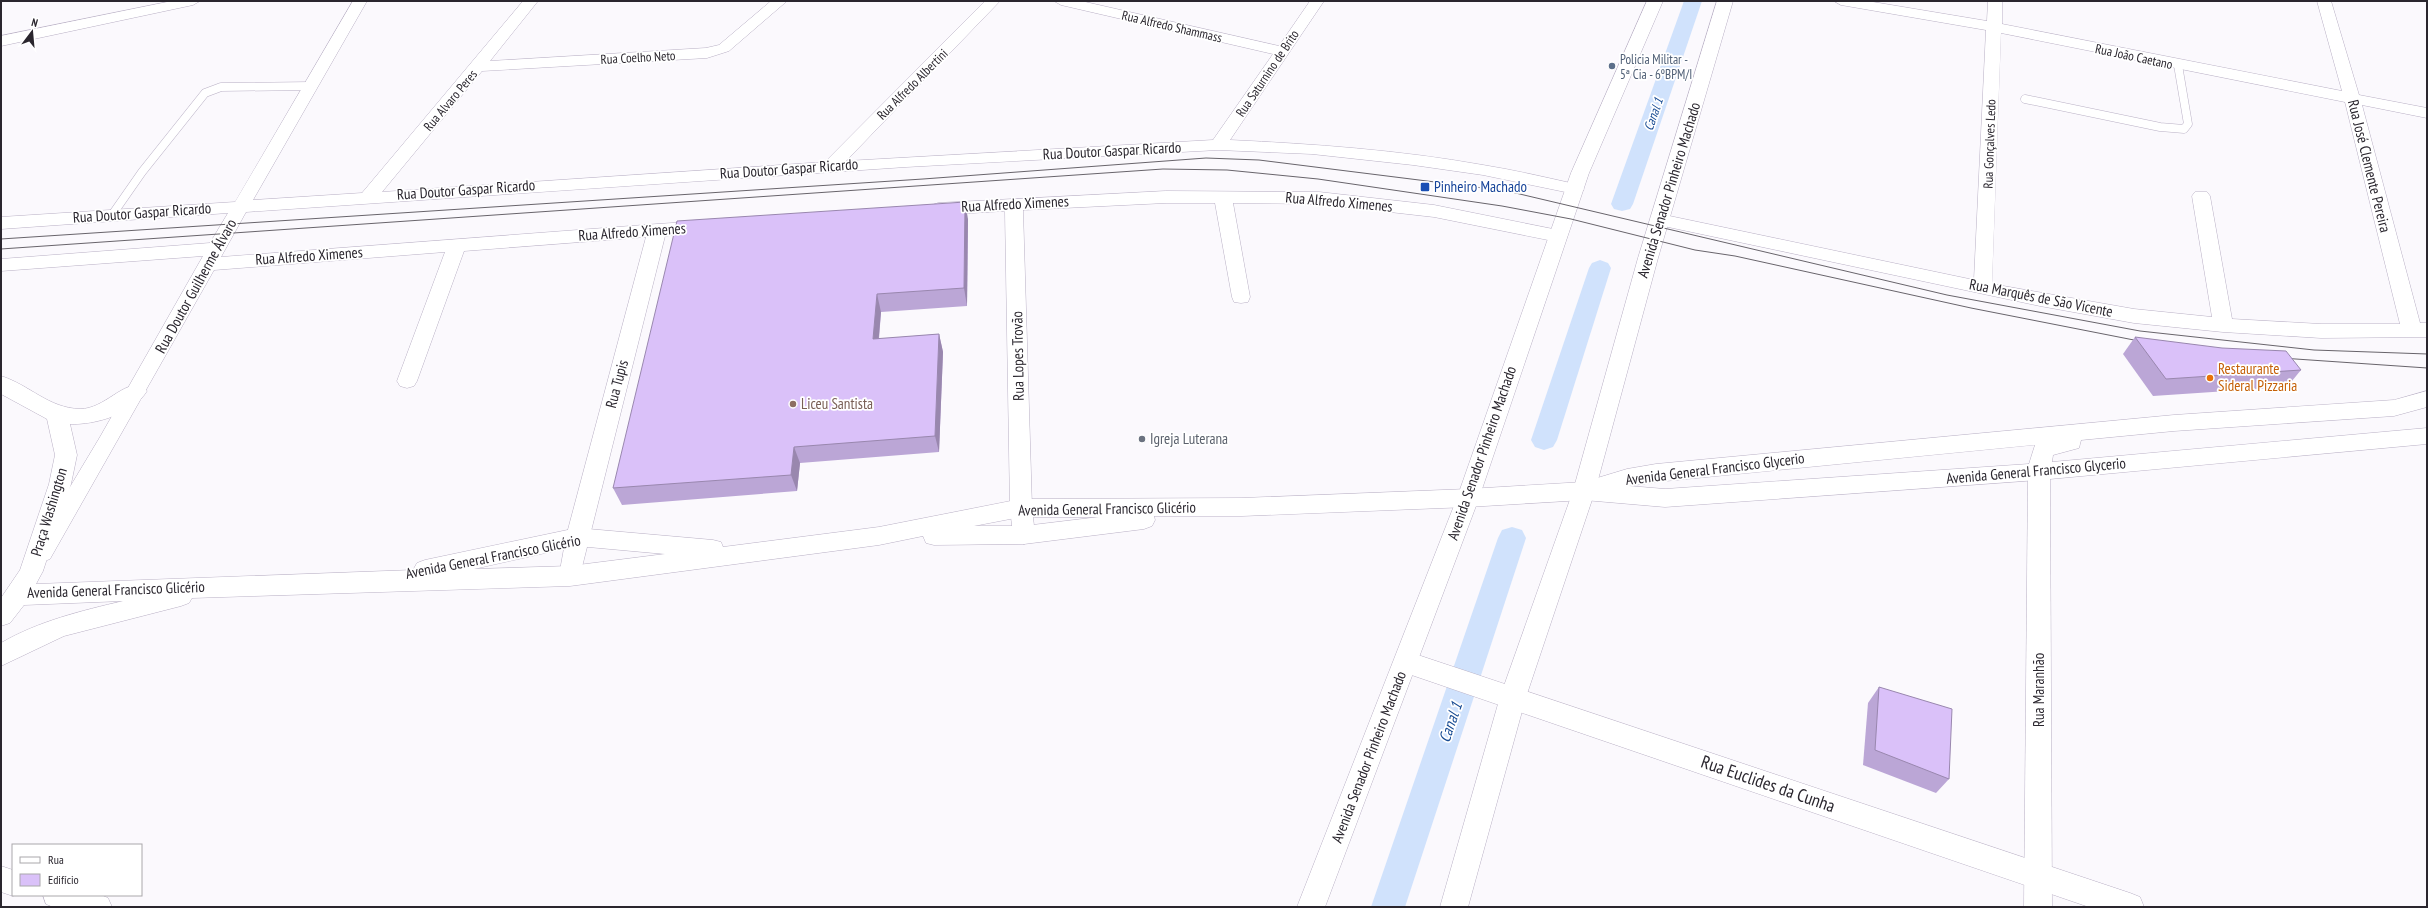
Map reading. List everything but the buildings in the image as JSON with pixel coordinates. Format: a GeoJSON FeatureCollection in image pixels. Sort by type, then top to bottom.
{"type":"FeatureCollection","features":[{"type":"Feature","properties":{"kind":"main road","name":"Avenida Senador Pinheiro Machado"},"geometry":{"type":"LineString","coordinates":[[1311,907],[1413,665],[1468,498],[1575,189],[1655,1]]}},
{"type":"Feature","properties":{"kind":"main road","name":"Avenida Senador Pinheiro Machado"},"geometry":{"type":"LineString","coordinates":[[1454,907],[1513,697],[1584,491],[1660,220],[1725,1]]}},
{"type":"Feature","properties":{"kind":"main road"},"geometry":{"type":"LineString","coordinates":[[1,384],[57,415],[78,418],[95,416],[110,411],[136,391]]}},
{"type":"Feature","properties":{"kind":"main road","name":"Avenida General Francisco Glycerio"},"geometry":{"type":"LineString","coordinates":[[1584,491],[1627,478],[1656,474],[2174,423],[2394,408],[2427,399]]}},
{"type":"Feature","properties":{"kind":"main road","name":"Praça Washington"},"geometry":{"type":"LineString","coordinates":[[1,616],[18,594],[31,571],[60,484],[66,455],[57,415]]}},
{"type":"Feature","properties":{"kind":"main road"},"geometry":{"type":"LineString","coordinates":[[2039,472],[2041,455],[2047,447],[2174,423]]}},
{"type":"Feature","properties":{"kind":"main road","name":"Avenida General Francisco Glycerio"},"geometry":{"type":"LineString","coordinates":[[1584,491],[1665,498],[2039,472],[2427,436]]}},
{"type":"Feature","properties":{"kind":"main road","name":"Avenida General Francisco Glicério"},"geometry":{"type":"LineString","coordinates":[[18,594],[215,586],[570,576],[879,536],[1021,508],[1242,507],[1468,498],[1584,491]]}},
{"type":"Feature","properties":{"kind":"main road","name":"Avenida General Francisco Glicério"},"geometry":{"type":"LineString","coordinates":[[879,536],[1024,535],[1242,507]]}},
{"type":"Feature","properties":{"kind":"main road","name":"Avenida General Francisco Glicério"},"geometry":{"type":"LineString","coordinates":[[375,581],[577,537],[754,552]]}},
{"type":"Feature","properties":{"kind":"main road","name":"Avenida General Francisco Glicério"},"geometry":{"type":"LineString","coordinates":[[1,655],[22,643],[60,627],[132,610],[215,586]]}},
{"type":"Feature","properties":{"kind":"main road","name":"Rua Euclides da Cunha"},"geometry":{"type":"LineString","coordinates":[[1413,665],[1513,697],[2130,907]]}},
{"type":"Feature","properties":{"kind":"street"},"geometry":{"type":"LineString","coordinates":[[1,41],[193,1]]}},
{"type":"Feature","properties":{"kind":"street","name":"Rua Doutor Guilherme Álvaro"},"geometry":{"type":"LineString","coordinates":[[31,571],[360,1]]}},
{"type":"Feature","properties":{"kind":"street","name":"Rua Alvaro Peres"},"geometry":{"type":"LineString","coordinates":[[368,197],[479,66],[531,1]]}},
{"type":"Feature","properties":{"kind":"street","name":"Rua Coelho Neto"},"geometry":{"type":"LineString","coordinates":[[479,66],[707,53],[724,48],[780,1]]}},
{"type":"Feature","properties":{"kind":"street","name":"Rua Alfredo Albertini"},"geometry":{"type":"LineString","coordinates":[[830,167],[993,1]]}},
{"type":"Feature","properties":{"kind":"street","name":"Rua Alfredo Shammass"},"geometry":{"type":"LineString","coordinates":[[1061,1],[1282,51]]}},
{"type":"Feature","properties":{"kind":"street","name":"Rua Saturnino de Brito"},"geometry":{"type":"LineString","coordinates":[[1218,145],[1317,1]]}},
{"type":"Feature","properties":{"kind":"street","name":"Rua João Caetano"},"geometry":{"type":"LineString","coordinates":[[1840,1],[1994,27],[2178,65],[2427,113]]}},
{"type":"Feature","properties":{"kind":"street","name":"Rua Gonçalves Ledo"},"geometry":{"type":"LineString","coordinates":[[1982,287],[1995,1]]}},
{"type":"Feature","properties":{"kind":"street","name":"Rua José Clemente Pereira"},"geometry":{"type":"LineString","coordinates":[[2324,1],[2419,331]]}},
{"type":"Feature","properties":{"kind":"street","name":"Rua Doutor Gaspar Ricardo"},"geometry":{"type":"LineString","coordinates":[[1,223],[368,197],[830,167],[1218,145],[1312,149],[1406,159],[1483,170],[1575,189]]}},
{"type":"Feature","properties":{"kind":"street"},"geometry":{"type":"LineString","coordinates":[[2201,196],[2223,325]]}},
{"type":"Feature","properties":{"kind":"street","name":"Rua Alfredo Ximenes"},"geometry":{"type":"LineString","coordinates":[[918,210],[1166,197],[1319,198],[1434,211],[1558,236]]}},
{"type":"Feature","properties":{"kind":"street"},"geometry":{"type":"LineString","coordinates":[[1223,197],[1241,297]]}},
{"type":"Feature","properties":{"kind":"street","name":"Rua Lopes Trovão"},"geometry":{"type":"LineString","coordinates":[[1014,204],[1021,508],[1024,535]]}},
{"type":"Feature","properties":{"kind":"street","name":"Rua Marquês de São Vicente"},"geometry":{"type":"LineString","coordinates":[[1660,220],[1982,287],[2127,314],[2223,325],[2353,332],[2419,331]]}},
{"type":"Feature","properties":{"kind":"street","name":"Rua Alfredo Ximenes"},"geometry":{"type":"LineString","coordinates":[[1,264],[457,245],[720,226]]}},
{"type":"Feature","properties":{"kind":"street","name":"Rua Tupis"},"geometry":{"type":"LineString","coordinates":[[570,576],[577,537],[656,230]]}},
{"type":"Feature","properties":{"kind":"street"},"geometry":{"type":"LineString","coordinates":[[407,381],[457,245]]}},
{"type":"Feature","properties":{"kind":"street","name":"Rua Maranhão"},"geometry":{"type":"LineString","coordinates":[[2038,907],[2039,472]]}},
{"type":"Feature","properties":{"kind":"street"},"geometry":{"type":"LineString","coordinates":[[1,879],[12,883]]}},
{"type":"Feature","properties":{"kind":"street"},"geometry":{"type":"LineString","coordinates":[[60,896],[98,907]]}},
{"type":"Feature","properties":{"kind":"lane"},"geometry":{"type":"LineString","coordinates":[[2025,99],[2160,127],[2184,129],[2188,124],[2178,65]]}},
{"type":"Feature","properties":{"kind":"lane"},"geometry":{"type":"LineString","coordinates":[[112,215],[142,172],[205,93],[221,87],[310,86]]}},
{"type":"Feature","properties":{"kind":"waterway","name":"Canal 1"},"geometry":{"type":"LineString","coordinates":[[1622,204],[1693,1]]}},
{"type":"Feature","properties":{"kind":"waterway","name":"Canal 1"},"geometry":{"type":"LineString","coordinates":[[1544,440],[1600,268]]}},
{"type":"Feature","properties":{"kind":"waterway","name":"Canal 1"},"geometry":{"type":"LineString","coordinates":[[1388,907],[1512,538]]}},
{"type":"Feature","properties":{"kind":"tram line"},"geometry":{"type":"LineString","coordinates":[[1,239],[923,179],[1206,158],[1259,160],[1507,191],[1947,295],[2140,331],[2314,350],[2427,354]]}},
{"type":"Feature","properties":{"kind":"tram line"},"geometry":{"type":"LineString","coordinates":[[1,249],[1163,169],[1227,170],[1318,179],[1502,206],[1571,219],[1695,250],[1735,256],[1971,308],[2144,342]]}},
{"type":"Feature","properties":{"kind":"tram line"},"geometry":{"type":"LineString","coordinates":[[2281,358],[2427,368]]}},
{"type":"Feature","properties":{"kind":"place","name":"Policia Militar - 5ª Cia - 6ºBPM/I"},"geometry":{"type":"Point","coordinates":[1612,66]}},
{"type":"Feature","properties":{"kind":"place","name":"Pinheiro Machado"},"geometry":{"type":"Point","coordinates":[1425,187]}},
{"type":"Feature","properties":{"kind":"place","name":"Restaurante Sideral Pizzaria"},"geometry":{"type":"Point","coordinates":[2210,378]}},
{"type":"Feature","properties":{"kind":"place","name":"Liceu Santista"},"geometry":{"type":"Point","coordinates":[793,404]}},
{"type":"Feature","properties":{"kind":"place","name":"Igreja Luterana"},"geometry":{"type":"Point","coordinates":[1142,439]}}]}
